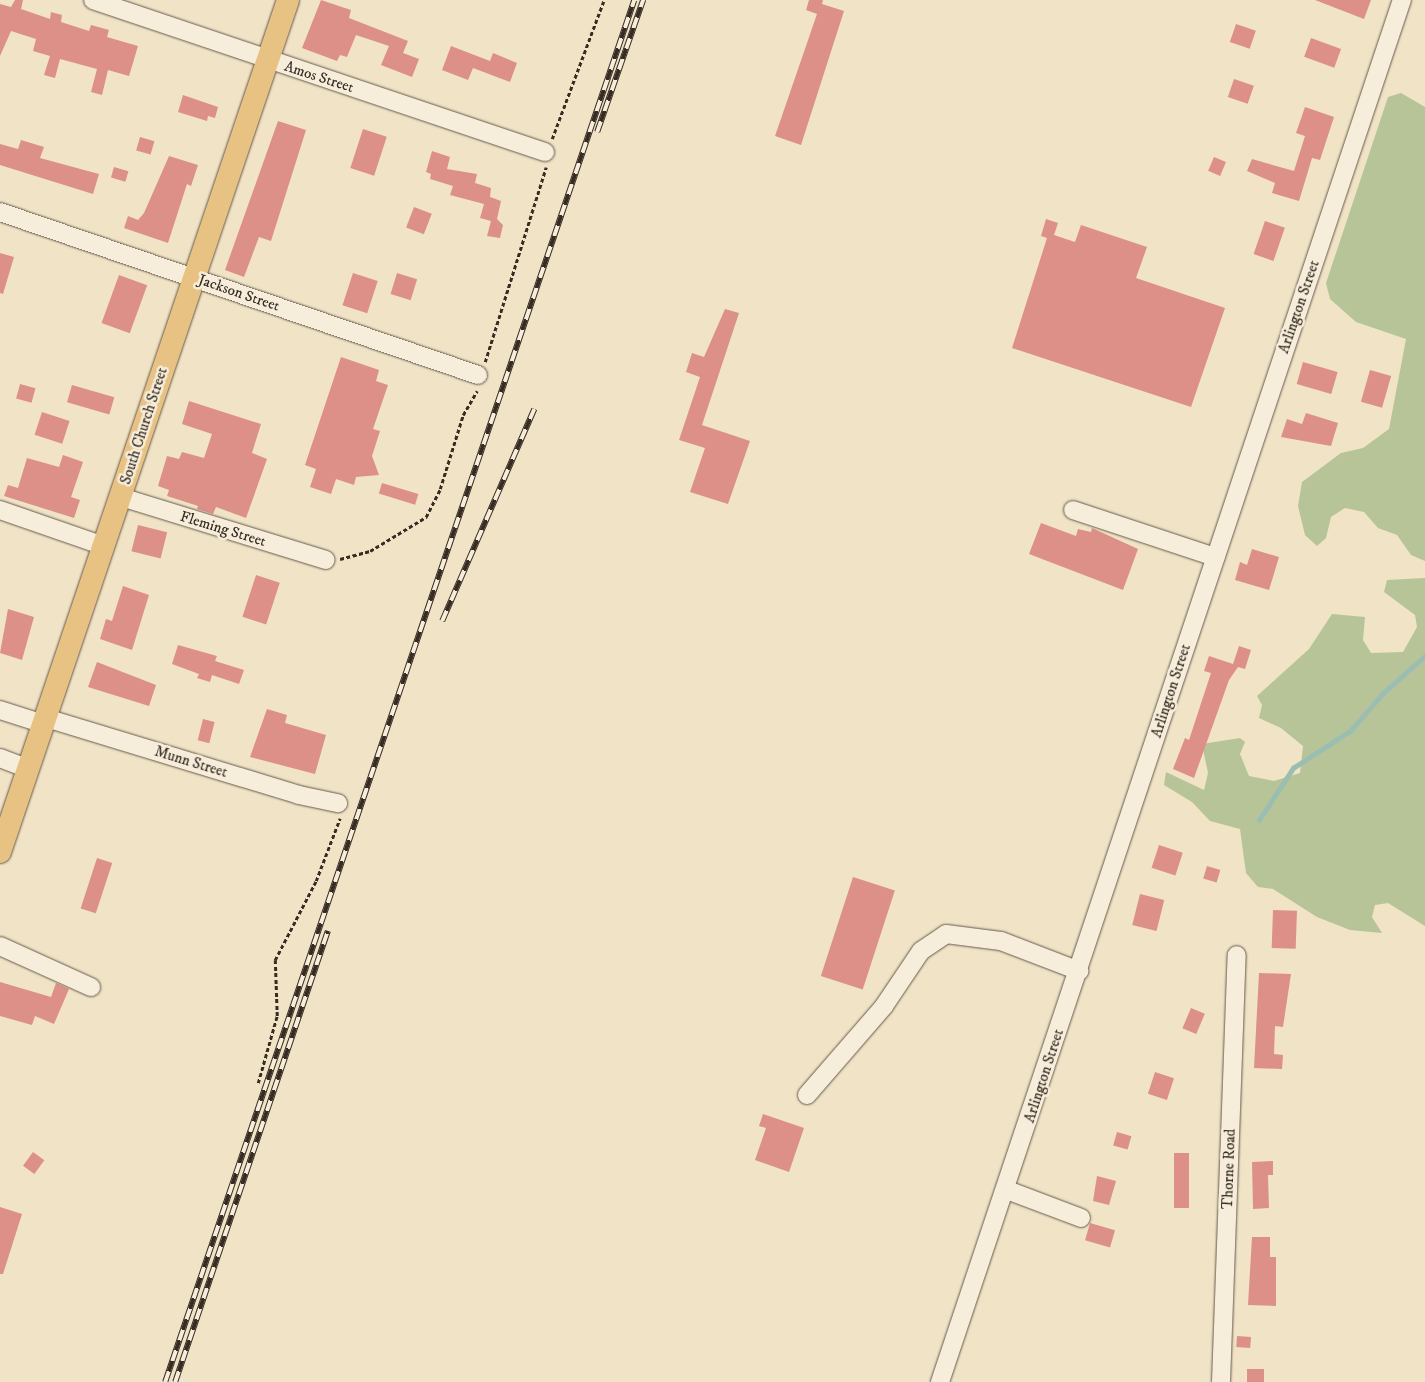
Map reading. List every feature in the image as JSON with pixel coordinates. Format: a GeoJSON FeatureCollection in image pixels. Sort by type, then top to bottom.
{"type":"FeatureCollection","features":[{"type":"Feature","properties":{"kind":"main road","name":"South Church Street"},"geometry":{"type":"LineString","coordinates":[[0,852],[288,0]]}},
{"type":"Feature","properties":{"kind":"street","name":"Amos Street"},"geometry":{"type":"LineString","coordinates":[[93,0],[268,61],[545,152]]}},
{"type":"Feature","properties":{"kind":"street","name":"Arlington Street"},"geometry":{"type":"LineString","coordinates":[[940,1382],[1007,1190],[1215,557],[1402,0]]}},
{"type":"Feature","properties":{"kind":"street","name":"Jackson Street"},"geometry":{"type":"LineString","coordinates":[[0,212],[478,375]]}},
{"type":"Feature","properties":{"kind":"street","name":"Fleming Street"},"geometry":{"type":"LineString","coordinates":[[121,497],[326,560]]}},
{"type":"Feature","properties":{"kind":"street"},"geometry":{"type":"LineString","coordinates":[[0,510],[104,546]]}},
{"type":"Feature","properties":{"kind":"street"},"geometry":{"type":"LineString","coordinates":[[1072,510],[1215,557]]}},
{"type":"Feature","properties":{"kind":"street","name":"Munn Street"},"geometry":{"type":"LineString","coordinates":[[0,710],[45,721],[299,796],[338,803]]}},
{"type":"Feature","properties":{"kind":"street"},"geometry":{"type":"LineString","coordinates":[[0,758],[28,769]]}},
{"type":"Feature","properties":{"kind":"street"},"geometry":{"type":"LineString","coordinates":[[806,1096],[884,1006],[921,951],[946,934],[1001,941],[1079,971]]}},
{"type":"Feature","properties":{"kind":"street"},"geometry":{"type":"LineString","coordinates":[[0,946],[91,987]]}},
{"type":"Feature","properties":{"kind":"street","name":"Thorne Road"},"geometry":{"type":"LineString","coordinates":[[1221,1382],[1237,955]]}},
{"type":"Feature","properties":{"kind":"street"},"geometry":{"type":"LineString","coordinates":[[1007,1190],[1081,1218]]}},
{"type":"Feature","properties":{"kind":"path"},"geometry":{"type":"LineString","coordinates":[[326,560],[370,551],[426,517],[440,489],[463,415],[478,390],[478,375],[496,337],[543,189],[545,152],[561,123],[604,0]]}},
{"type":"Feature","properties":{"kind":"path"},"geometry":{"type":"LineString","coordinates":[[258,1083],[277,1016],[275,960],[335,836],[338,803]]}},
{"type":"Feature","properties":{"kind":"green space"},"geometry":{"type":"Polygon","coordinates":[[[1401,93],[1425,107],[1425,561],[1411,555],[1397,535],[1378,528],[1364,512],[1345,508],[1331,517],[1326,538],[1317,546],[1305,535],[1298,506],[1302,482],[1341,453],[1363,448],[1389,429],[1406,339],[1356,322],[1330,299],[1326,283],[1388,97],[1401,93]]]}},
{"type":"Feature","properties":{"kind":"green space"},"geometry":{"type":"Polygon","coordinates":[[[1425,578],[1425,926],[1388,903],[1375,905],[1372,917],[1382,933],[1350,930],[1317,917],[1273,889],[1258,887],[1246,873],[1240,829],[1210,821],[1192,802],[1164,785],[1166,772],[1204,790],[1208,773],[1202,744],[1240,738],[1245,742],[1240,754],[1249,776],[1274,781],[1300,773],[1303,746],[1281,728],[1259,718],[1262,705],[1257,696],[1309,649],[1332,614],[1365,617],[1363,640],[1371,653],[1403,652],[1417,627],[1415,615],[1384,592],[1387,580],[1425,578]]]}},
{"type":"Feature","properties":{"kind":"building"},"geometry":{"type":"Polygon","coordinates":[[[15,0],[23,0],[21,9],[50,19],[51,12],[62,15],[61,22],[89,31],[91,25],[109,30],[107,37],[138,46],[129,76],[108,70],[102,95],[91,92],[97,69],[60,59],[55,78],[44,75],[50,56],[33,51],[36,39],[11,31],[0,56],[0,4],[11,7],[15,0]]]}},
{"type":"Feature","properties":{"kind":"building"},"geometry":{"type":"Polygon","coordinates":[[[321,0],[351,10],[349,18],[408,41],[403,53],[419,59],[412,77],[381,65],[389,46],[356,35],[347,57],[340,55],[337,61],[302,48],[321,0]]]}},
{"type":"Feature","properties":{"kind":"building"},"geometry":{"type":"Polygon","coordinates":[[[809,0],[823,0],[822,4],[844,11],[801,145],[775,136],[817,14],[806,10],[809,0]]]}},
{"type":"Feature","properties":{"kind":"building"},"geometry":{"type":"Polygon","coordinates":[[[1315,0],[1371,0],[1364,19],[1315,0]]]}},
{"type":"Feature","properties":{"kind":"building"},"geometry":{"type":"Polygon","coordinates":[[[1236,24],[1256,31],[1250,49],[1230,42],[1236,24]]]}},
{"type":"Feature","properties":{"kind":"building"},"geometry":{"type":"Polygon","coordinates":[[[1311,38],[1341,49],[1334,68],[1304,57],[1311,38]]]}},
{"type":"Feature","properties":{"kind":"building"},"geometry":{"type":"Polygon","coordinates":[[[451,46],[490,61],[493,53],[517,63],[510,82],[473,68],[468,80],[442,70],[451,46]]]}},
{"type":"Feature","properties":{"kind":"building"},"geometry":{"type":"Polygon","coordinates":[[[1234,79],[1254,86],[1248,104],[1228,97],[1234,79]]]}},
{"type":"Feature","properties":{"kind":"building"},"geometry":{"type":"Polygon","coordinates":[[[183,95],[218,107],[215,118],[208,116],[207,121],[178,112],[183,95]]]}},
{"type":"Feature","properties":{"kind":"building"},"geometry":{"type":"Polygon","coordinates":[[[1305,107],[1334,117],[1320,160],[1312,158],[1299,201],[1272,193],[1275,183],[1247,171],[1252,159],[1294,171],[1305,136],[1296,133],[1305,107]]]}},
{"type":"Feature","properties":{"kind":"building"},"geometry":{"type":"Polygon","coordinates":[[[278,121],[306,130],[271,241],[259,237],[244,277],[225,270],[278,121]]]}},
{"type":"Feature","properties":{"kind":"building"},"geometry":{"type":"Polygon","coordinates":[[[363,129],[387,137],[374,176],[350,168],[363,129]]]}},
{"type":"Feature","properties":{"kind":"building"},"geometry":{"type":"Polygon","coordinates":[[[140,137],[154,141],[151,155],[136,150],[140,137]]]}},
{"type":"Feature","properties":{"kind":"building"},"geometry":{"type":"Polygon","coordinates":[[[21,140],[44,147],[40,158],[99,174],[93,194],[0,165],[0,144],[18,149],[21,140]]]}},
{"type":"Feature","properties":{"kind":"building"},"geometry":{"type":"Polygon","coordinates":[[[432,151],[450,157],[447,169],[477,174],[475,183],[491,188],[490,197],[501,201],[497,219],[503,225],[500,238],[487,236],[491,221],[480,218],[484,204],[450,195],[453,186],[430,179],[431,174],[426,172],[432,151]]]}},
{"type":"Feature","properties":{"kind":"building"},"geometry":{"type":"Polygon","coordinates":[[[169,156],[198,165],[191,186],[187,184],[168,243],[124,228],[128,216],[138,220],[144,213],[169,156]]]}},
{"type":"Feature","properties":{"kind":"building"},"geometry":{"type":"Polygon","coordinates":[[[1214,157],[1226,162],[1220,176],[1208,171],[1214,157]]]}},
{"type":"Feature","properties":{"kind":"building"},"geometry":{"type":"Polygon","coordinates":[[[114,167],[128,171],[125,182],[111,178],[114,167]]]}},
{"type":"Feature","properties":{"kind":"building"},"geometry":{"type":"Polygon","coordinates":[[[414,207],[432,214],[424,234],[406,228],[414,207]]]}},
{"type":"Feature","properties":{"kind":"building"},"geometry":{"type":"Polygon","coordinates":[[[1046,219],[1058,223],[1054,235],[1075,242],[1081,225],[1147,247],[1136,278],[1225,308],[1191,407],[1012,348],[1047,238],[1041,236],[1046,219]]]}},
{"type":"Feature","properties":{"kind":"building"},"geometry":{"type":"Polygon","coordinates":[[[1265,221],[1285,228],[1273,261],[1254,254],[1265,221]]]}},
{"type":"Feature","properties":{"kind":"building"},"geometry":{"type":"Polygon","coordinates":[[[0,253],[14,257],[3,294],[0,293],[0,253]]]}},
{"type":"Feature","properties":{"kind":"building"},"geometry":{"type":"Polygon","coordinates":[[[353,273],[378,281],[367,313],[342,305],[353,273]]]}},
{"type":"Feature","properties":{"kind":"building"},"geometry":{"type":"Polygon","coordinates":[[[397,273],[417,279],[411,300],[391,294],[397,273]]]}},
{"type":"Feature","properties":{"kind":"building"},"geometry":{"type":"Polygon","coordinates":[[[119,275],[147,285],[130,333],[102,323],[119,275]]]}},
{"type":"Feature","properties":{"kind":"building"},"geometry":{"type":"Polygon","coordinates":[[[725,309],[739,313],[702,425],[750,441],[728,504],[690,492],[705,448],[679,440],[700,377],[686,372],[692,353],[704,357],[725,309]]]}},
{"type":"Feature","properties":{"kind":"building"},"geometry":{"type":"Polygon","coordinates":[[[341,357],[379,370],[376,381],[388,385],[373,429],[380,431],[372,456],[379,475],[356,477],[354,485],[336,479],[331,494],[310,487],[316,469],[305,465],[341,357]]]}},
{"type":"Feature","properties":{"kind":"building"},"geometry":{"type":"Polygon","coordinates":[[[1303,362],[1338,372],[1331,394],[1297,384],[1303,362]]]}},
{"type":"Feature","properties":{"kind":"building"},"geometry":{"type":"Polygon","coordinates":[[[1370,370],[1391,376],[1382,408],[1361,402],[1370,370]]]}},
{"type":"Feature","properties":{"kind":"building"},"geometry":{"type":"Polygon","coordinates":[[[20,384],[35,388],[32,403],[16,398],[20,384]]]}},
{"type":"Feature","properties":{"kind":"building"},"geometry":{"type":"Polygon","coordinates":[[[72,385],[114,397],[109,414],[67,402],[72,385]]]}},
{"type":"Feature","properties":{"kind":"building"},"geometry":{"type":"Polygon","coordinates":[[[189,401],[261,424],[252,453],[267,459],[246,518],[216,507],[213,514],[197,509],[198,506],[167,496],[169,490],[158,486],[167,456],[179,459],[182,452],[204,458],[212,434],[182,424],[189,401]]]}},
{"type":"Feature","properties":{"kind":"building"},"geometry":{"type":"Polygon","coordinates":[[[42,412],[70,421],[62,444],[35,435],[42,412]]]}},
{"type":"Feature","properties":{"kind":"building"},"geometry":{"type":"Polygon","coordinates":[[[1306,413],[1338,423],[1331,446],[1281,437],[1287,419],[1302,424],[1306,413]]]}},
{"type":"Feature","properties":{"kind":"building"},"geometry":{"type":"Polygon","coordinates":[[[63,455],[83,462],[71,497],[80,500],[74,518],[4,496],[8,485],[18,488],[27,458],[59,467],[63,455]]]}},
{"type":"Feature","properties":{"kind":"building"},"geometry":{"type":"Polygon","coordinates":[[[382,483],[418,494],[415,505],[379,494],[382,483]]]}},
{"type":"Feature","properties":{"kind":"building"},"geometry":{"type":"Polygon","coordinates":[[[1041,523],[1076,536],[1078,529],[1091,532],[1092,528],[1138,549],[1123,590],[1029,554],[1041,523]]]}},
{"type":"Feature","properties":{"kind":"building"},"geometry":{"type":"Polygon","coordinates":[[[138,525],[167,532],[161,558],[131,551],[138,525]]]}},
{"type":"Feature","properties":{"kind":"building"},"geometry":{"type":"Polygon","coordinates":[[[1252,549],[1279,557],[1269,590],[1235,580],[1240,562],[1247,565],[1252,549]]]}},
{"type":"Feature","properties":{"kind":"building"},"geometry":{"type":"Polygon","coordinates":[[[256,575],[280,583],[266,625],[242,617],[256,575]]]}},
{"type":"Feature","properties":{"kind":"building"},"geometry":{"type":"Polygon","coordinates":[[[123,586],[149,595],[132,650],[100,639],[106,619],[112,621],[123,586]]]}},
{"type":"Feature","properties":{"kind":"building"},"geometry":{"type":"Polygon","coordinates":[[[8,609],[34,617],[22,660],[0,653],[8,609]]]}},
{"type":"Feature","properties":{"kind":"building"},"geometry":{"type":"Polygon","coordinates":[[[178,645],[217,656],[215,661],[244,670],[239,684],[212,675],[210,682],[197,678],[199,674],[172,664],[178,645]]]}},
{"type":"Feature","properties":{"kind":"building"},"geometry":{"type":"Polygon","coordinates":[[[1239,646],[1251,650],[1245,669],[1238,667],[1229,680],[1194,778],[1173,769],[1185,738],[1189,740],[1211,673],[1204,671],[1209,656],[1233,664],[1239,646]]]}},
{"type":"Feature","properties":{"kind":"building"},"geometry":{"type":"Polygon","coordinates":[[[97,662],[156,685],[149,706],[88,687],[97,662]]]}},
{"type":"Feature","properties":{"kind":"building"},"geometry":{"type":"Polygon","coordinates":[[[267,709],[287,715],[285,723],[326,735],[315,774],[250,757],[267,709]]]}},
{"type":"Feature","properties":{"kind":"building"},"geometry":{"type":"Polygon","coordinates":[[[203,719],[215,722],[209,743],[198,740],[203,719]]]}},
{"type":"Feature","properties":{"kind":"building"},"geometry":{"type":"Polygon","coordinates":[[[1159,845],[1183,853],[1175,876],[1152,868],[1159,845]]]}},
{"type":"Feature","properties":{"kind":"building"},"geometry":{"type":"Polygon","coordinates":[[[97,858],[112,863],[96,913],[81,908],[97,858]]]}},
{"type":"Feature","properties":{"kind":"building"},"geometry":{"type":"Polygon","coordinates":[[[1207,866],[1220,870],[1217,883],[1203,878],[1207,866]]]}},
{"type":"Feature","properties":{"kind":"building"},"geometry":{"type":"Polygon","coordinates":[[[853,877],[895,891],[863,990],[821,976],[853,877]]]}},
{"type":"Feature","properties":{"kind":"building"},"geometry":{"type":"Polygon","coordinates":[[[1140,894],[1164,900],[1157,931],[1132,925],[1140,894]]]}},
{"type":"Feature","properties":{"kind":"building"},"geometry":{"type":"Polygon","coordinates":[[[1273,910],[1297,911],[1296,949],[1272,948],[1273,910]]]}},
{"type":"Feature","properties":{"kind":"building"},"geometry":{"type":"Polygon","coordinates":[[[1259,973],[1291,974],[1283,1027],[1275,1026],[1274,1054],[1283,1055],[1282,1069],[1254,1068],[1259,973]]]}},
{"type":"Feature","properties":{"kind":"building"},"geometry":{"type":"Polygon","coordinates":[[[0,982],[51,997],[56,983],[69,989],[54,1024],[35,1016],[32,1025],[0,1016],[0,982]]]}},
{"type":"Feature","properties":{"kind":"building"},"geometry":{"type":"Polygon","coordinates":[[[1191,1008],[1205,1014],[1196,1034],[1182,1028],[1191,1008]]]}},
{"type":"Feature","properties":{"kind":"building"},"geometry":{"type":"Polygon","coordinates":[[[1155,1072],[1174,1078],[1167,1100],[1148,1094],[1155,1072]]]}},
{"type":"Feature","properties":{"kind":"building"},"geometry":{"type":"Polygon","coordinates":[[[763,1114],[804,1128],[789,1172],[755,1160],[766,1128],[759,1126],[763,1114]]]}},
{"type":"Feature","properties":{"kind":"building"},"geometry":{"type":"Polygon","coordinates":[[[1117,1132],[1131,1136],[1128,1150],[1113,1145],[1117,1132]]]}},
{"type":"Feature","properties":{"kind":"building"},"geometry":{"type":"Polygon","coordinates":[[[33,1152],[44,1160],[34,1174],[23,1166],[33,1152]]]}},
{"type":"Feature","properties":{"kind":"building"},"geometry":{"type":"Polygon","coordinates":[[[1174,1153],[1189,1153],[1189,1208],[1174,1208],[1174,1153]]]}},
{"type":"Feature","properties":{"kind":"building"},"geometry":{"type":"Polygon","coordinates":[[[1273,1161],[1273,1175],[1268,1175],[1269,1208],[1253,1209],[1252,1162],[1273,1161]]]}},
{"type":"Feature","properties":{"kind":"building"},"geometry":{"type":"Polygon","coordinates":[[[1097,1176],[1116,1181],[1109,1205],[1093,1201],[1097,1176]]]}},
{"type":"Feature","properties":{"kind":"building"},"geometry":{"type":"Polygon","coordinates":[[[0,1207],[22,1214],[3,1274],[0,1274],[0,1207]]]}},
{"type":"Feature","properties":{"kind":"building"},"geometry":{"type":"Polygon","coordinates":[[[1090,1223],[1115,1230],[1110,1247],[1085,1240],[1090,1223]]]}},
{"type":"Feature","properties":{"kind":"building"},"geometry":{"type":"Polygon","coordinates":[[[1252,1237],[1270,1237],[1270,1257],[1276,1257],[1276,1306],[1248,1305],[1252,1237]]]}},
{"type":"Feature","properties":{"kind":"building"},"geometry":{"type":"Polygon","coordinates":[[[1237,1336],[1251,1337],[1250,1348],[1236,1347],[1237,1336]]]}},
{"type":"Feature","properties":{"kind":"building"},"geometry":{"type":"Polygon","coordinates":[[[1247,1369],[1264,1369],[1264,1382],[1247,1382],[1247,1369]]]}},
{"type":"Feature","properties":{"kind":"waterway"},"geometry":{"type":"LineString","coordinates":[[1259,820],[1293,768],[1350,731],[1383,693],[1425,656]]}},
{"type":"Feature","properties":{"kind":"railway"},"geometry":{"type":"LineString","coordinates":[[165,1382],[634,0]]}},
{"type":"Feature","properties":{"kind":"railway"},"geometry":{"type":"LineString","coordinates":[[597,132],[643,0]]}},
{"type":"Feature","properties":{"kind":"railway"},"geometry":{"type":"LineString","coordinates":[[442,621],[534,409]]}},
{"type":"Feature","properties":{"kind":"railway"},"geometry":{"type":"LineString","coordinates":[[175,1382],[328,931]]}}]}
